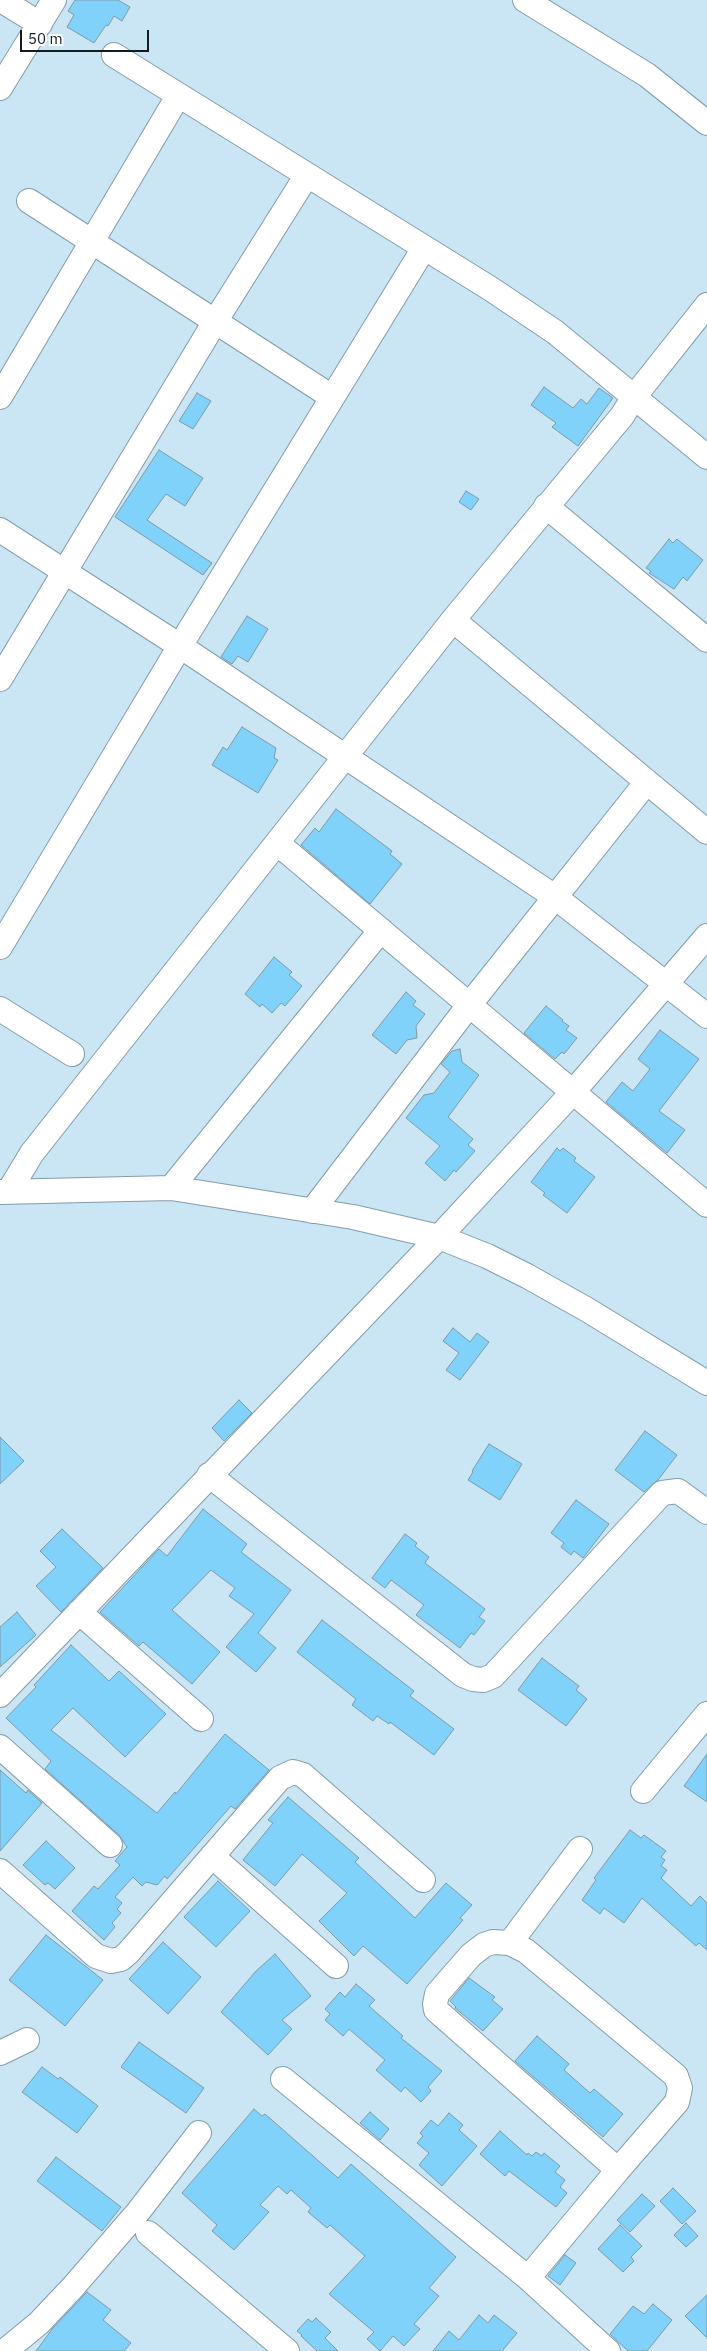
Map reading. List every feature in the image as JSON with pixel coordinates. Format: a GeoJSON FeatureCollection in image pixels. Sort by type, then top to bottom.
{"type":"FeatureCollection","features":[{"type":"Feature","properties":{"kind":"street"},"geometry":{"type":"LineString","coordinates":[[1,0],[40,24]]}},
{"type":"Feature","properties":{"kind":"street"},"geometry":{"type":"LineString","coordinates":[[0,88],[54,0]]}},
{"type":"Feature","properties":{"kind":"street"},"geometry":{"type":"LineString","coordinates":[[526,0],[647,75],[707,122]]}},
{"type":"Feature","properties":{"kind":"street"},"geometry":{"type":"LineString","coordinates":[[114,55],[491,289],[555,332],[707,457]]}},
{"type":"Feature","properties":{"kind":"street"},"geometry":{"type":"LineString","coordinates":[[0,397],[178,96]]}},
{"type":"Feature","properties":{"kind":"street"},"geometry":{"type":"LineString","coordinates":[[0,680],[216,320],[307,175]]}},
{"type":"Feature","properties":{"kind":"street"},"geometry":{"type":"LineString","coordinates":[[29,201],[216,320],[332,397]]}},
{"type":"Feature","properties":{"kind":"street"},"geometry":{"type":"LineString","coordinates":[[0,948],[180,646],[424,248]]}},
{"type":"Feature","properties":{"kind":"street"},"geometry":{"type":"LineString","coordinates":[[4,1192],[32,1153],[344,757],[453,620],[622,416],[634,397],[707,305]]}},
{"type":"Feature","properties":{"kind":"street"},"geometry":{"type":"LineString","coordinates":[[546,506],[707,640]]}},
{"type":"Feature","properties":{"kind":"street"},"geometry":{"type":"LineString","coordinates":[[0,530],[180,646],[555,897],[707,1016]]}},
{"type":"Feature","properties":{"kind":"street"},"geometry":{"type":"LineString","coordinates":[[453,620],[707,832]]}},
{"type":"Feature","properties":{"kind":"street"},"geometry":{"type":"LineString","coordinates":[[312,1211],[470,1004],[646,783]]}},
{"type":"Feature","properties":{"kind":"street"},"geometry":{"type":"LineString","coordinates":[[277,843],[707,1205]]}},
{"type":"Feature","properties":{"kind":"street"},"geometry":{"type":"LineString","coordinates":[[171,1188],[381,930]]}},
{"type":"Feature","properties":{"kind":"street"},"geometry":{"type":"LineString","coordinates":[[0,1694],[439,1237],[573,1092],[707,936]]}},
{"type":"Feature","properties":{"kind":"street"},"geometry":{"type":"LineString","coordinates":[[0,1009],[72,1054]]}},
{"type":"Feature","properties":{"kind":"street"},"geometry":{"type":"LineString","coordinates":[[4,1192],[171,1188],[312,1211],[439,1237],[487,1256],[527,1276],[586,1309],[707,1383]]}},
{"type":"Feature","properties":{"kind":"street"},"geometry":{"type":"LineString","coordinates":[[209,1475],[464,1675],[472,1679],[483,1680],[492,1676],[662,1493],[678,1491],[707,1512]]}},
{"type":"Feature","properties":{"kind":"street"},"geometry":{"type":"LineString","coordinates":[[79,1612],[201,1719]]}},
{"type":"Feature","properties":{"kind":"street"},"geometry":{"type":"LineString","coordinates":[[643,1791],[707,1714]]}},
{"type":"Feature","properties":{"kind":"street"},"geometry":{"type":"LineString","coordinates":[[0,1747],[110,1845]]}},
{"type":"Feature","properties":{"kind":"street"},"geometry":{"type":"LineString","coordinates":[[0,1871],[96,1956],[111,1961],[121,1959],[280,1778],[286,1774],[298,1772],[423,1880]]}},
{"type":"Feature","properties":{"kind":"street"},"geometry":{"type":"LineString","coordinates":[[510,1943],[580,1850]]}},
{"type":"Feature","properties":{"kind":"street"},"geometry":{"type":"LineString","coordinates":[[212,1856],[336,1966]]}},
{"type":"Feature","properties":{"kind":"street"},"geometry":{"type":"LineString","coordinates":[[528,2278],[676,2102],[679,2095],[679,2082],[672,2071],[526,1951],[510,1943],[493,1942],[484,1945],[471,1955],[437,1994],[436,2010],[618,2170]]}},
{"type":"Feature","properties":{"kind":"street"},"geometry":{"type":"LineString","coordinates":[[0,2053],[27,2040]]}},
{"type":"Feature","properties":{"kind":"street"},"geometry":{"type":"LineString","coordinates":[[283,2079],[528,2278],[608,2351]]}},
{"type":"Feature","properties":{"kind":"street"},"geometry":{"type":"LineString","coordinates":[[5,2351],[39,2323],[73,2287],[138,2212],[199,2132]]}},
{"type":"Feature","properties":{"kind":"street"},"geometry":{"type":"LineString","coordinates":[[148,2233],[287,2351]]}},
{"type":"Feature","properties":{"kind":"building"},"geometry":{"type":"Polygon","coordinates":[[[75,0],[118,0],[130,7],[122,21],[114,16],[94,43],[67,27],[74,15],[68,11],[75,0]]]}},
{"type":"Feature","properties":{"kind":"building"},"geometry":{"type":"Polygon","coordinates":[[[544,387],[573,408],[581,399],[587,404],[599,388],[613,398],[578,446],[552,427],[556,423],[531,405],[544,387]]]}},
{"type":"Feature","properties":{"kind":"building"},"geometry":{"type":"Polygon","coordinates":[[[197,393],[211,401],[193,429],[179,421],[197,393]]]}},
{"type":"Feature","properties":{"kind":"building"},"geometry":{"type":"Polygon","coordinates":[[[159,450],[203,478],[185,506],[166,494],[147,520],[212,563],[203,575],[115,517],[159,450]]]}},
{"type":"Feature","properties":{"kind":"building"},"geometry":{"type":"Polygon","coordinates":[[[466,491],[479,499],[471,510],[459,502],[466,491]]]}},
{"type":"Feature","properties":{"kind":"building"},"geometry":{"type":"Polygon","coordinates":[[[669,539],[673,543],[677,539],[703,560],[687,581],[683,577],[674,589],[649,573],[651,571],[646,568],[669,539]]]}},
{"type":"Feature","properties":{"kind":"building"},"geometry":{"type":"Polygon","coordinates":[[[247,616],[268,629],[248,662],[238,656],[232,664],[221,657],[247,616]]]}},
{"type":"Feature","properties":{"kind":"building"},"geometry":{"type":"Polygon","coordinates":[[[242,727],[276,748],[274,758],[278,760],[258,793],[212,765],[223,747],[227,750],[242,727]]]}},
{"type":"Feature","properties":{"kind":"building"},"geometry":{"type":"Polygon","coordinates":[[[336,809],[392,851],[390,854],[402,864],[370,904],[301,845],[315,828],[319,832],[336,809]]]}},
{"type":"Feature","properties":{"kind":"building"},"geometry":{"type":"Polygon","coordinates":[[[274,957],[292,972],[289,975],[302,986],[285,1006],[281,1003],[272,1013],[262,1004],[260,1007],[245,994],[274,957]]]}},
{"type":"Feature","properties":{"kind":"building"},"geometry":{"type":"Polygon","coordinates":[[[406,992],[416,1001],[413,1005],[425,1014],[416,1026],[417,1038],[407,1040],[396,1054],[372,1035],[406,992]]]}},
{"type":"Feature","properties":{"kind":"building"},"geometry":{"type":"Polygon","coordinates":[[[546,1006],[569,1026],[566,1030],[577,1038],[564,1054],[562,1052],[555,1059],[524,1033],[546,1006]]]}},
{"type":"Feature","properties":{"kind":"building"},"geometry":{"type":"Polygon","coordinates":[[[660,1030],[699,1059],[659,1111],[685,1130],[667,1153],[606,1102],[622,1082],[633,1091],[650,1069],[638,1059],[660,1030]]]}},
{"type":"Feature","properties":{"kind":"building"},"geometry":{"type":"Polygon","coordinates":[[[460,1049],[462,1062],[479,1075],[448,1117],[473,1139],[468,1145],[475,1151],[445,1181],[425,1163],[440,1146],[406,1118],[424,1095],[434,1093],[450,1072],[441,1064],[452,1051],[460,1049]]]}},
{"type":"Feature","properties":{"kind":"building"},"geometry":{"type":"Polygon","coordinates":[[[557,1148],[560,1151],[563,1148],[576,1158],[574,1161],[595,1177],[567,1213],[543,1195],[545,1193],[531,1182],[557,1148]]]}},
{"type":"Feature","properties":{"kind":"building"},"geometry":{"type":"Polygon","coordinates":[[[453,1328],[470,1342],[477,1333],[489,1342],[460,1380],[446,1370],[459,1353],[443,1341],[453,1328]]]}},
{"type":"Feature","properties":{"kind":"building"},"geometry":{"type":"Polygon","coordinates":[[[239,1400],[252,1413],[224,1441],[212,1428],[239,1400]]]}},
{"type":"Feature","properties":{"kind":"building"},"geometry":{"type":"Polygon","coordinates":[[[645,1431],[677,1455],[658,1480],[644,1492],[615,1470],[645,1431]]]}},
{"type":"Feature","properties":{"kind":"building"},"geometry":{"type":"Polygon","coordinates":[[[0,1437],[24,1461],[0,1484],[0,1437]]]}},
{"type":"Feature","properties":{"kind":"building"},"geometry":{"type":"Polygon","coordinates":[[[489,1444],[522,1464],[500,1500],[468,1480],[489,1444]]]}},
{"type":"Feature","properties":{"kind":"building"},"geometry":{"type":"Polygon","coordinates":[[[576,1500],[609,1524],[583,1558],[574,1551],[571,1555],[561,1547],[564,1543],[551,1533],[576,1500]]]}},
{"type":"Feature","properties":{"kind":"building"},"geometry":{"type":"Polygon","coordinates":[[[203,1509],[247,1544],[241,1552],[291,1590],[258,1633],[276,1648],[256,1672],[226,1647],[254,1614],[229,1596],[235,1588],[211,1570],[172,1610],[220,1652],[192,1684],[143,1642],[139,1646],[100,1612],[159,1549],[167,1556],[203,1509]]]}},
{"type":"Feature","properties":{"kind":"building"},"geometry":{"type":"Polygon","coordinates":[[[62,1529],[103,1568],[61,1612],[36,1586],[56,1567],[40,1551],[62,1529]]]}},
{"type":"Feature","properties":{"kind":"building"},"geometry":{"type":"Polygon","coordinates":[[[405,1534],[417,1543],[415,1546],[429,1557],[425,1563],[485,1609],[479,1617],[485,1621],[474,1635],[471,1633],[460,1648],[416,1615],[424,1605],[391,1580],[385,1588],[372,1578],[405,1534]]]}},
{"type":"Feature","properties":{"kind":"building"},"geometry":{"type":"Polygon","coordinates":[[[17,1612],[36,1635],[0,1667],[0,1627],[17,1612]]]}},
{"type":"Feature","properties":{"kind":"building"},"geometry":{"type":"Polygon","coordinates":[[[322,1620],[414,1691],[410,1696],[454,1729],[434,1755],[390,1722],[389,1724],[377,1716],[373,1721],[352,1705],[356,1699],[297,1652],[322,1620]]]}},
{"type":"Feature","properties":{"kind":"building"},"geometry":{"type":"Polygon","coordinates":[[[71,1645],[109,1681],[119,1671],[166,1714],[125,1757],[73,1708],[51,1730],[157,1813],[175,1792],[176,1794],[225,1734],[269,1770],[235,1809],[231,1806],[167,1879],[165,1876],[157,1885],[146,1882],[142,1886],[133,1877],[115,1897],[122,1903],[117,1909],[121,1913],[112,1923],[115,1927],[104,1940],[72,1911],[94,1886],[98,1889],[120,1865],[115,1861],[127,1847],[119,1835],[45,1769],[51,1761],[6,1718],[36,1687],[34,1685],[71,1645]]]}},
{"type":"Feature","properties":{"kind":"building"},"geometry":{"type":"Polygon","coordinates":[[[542,1658],[579,1686],[576,1690],[587,1699],[566,1726],[518,1690],[542,1658]]]}},
{"type":"Feature","properties":{"kind":"building"},"geometry":{"type":"Polygon","coordinates":[[[707,1754],[707,1802],[684,1786],[707,1754]]]}},
{"type":"Feature","properties":{"kind":"building"},"geometry":{"type":"Polygon","coordinates":[[[0,1770],[26,1793],[28,1790],[42,1803],[0,1851],[0,1770]]]}},
{"type":"Feature","properties":{"kind":"building"},"geometry":{"type":"Polygon","coordinates":[[[288,1797],[359,1858],[355,1862],[415,1918],[446,1883],[472,1905],[460,1918],[463,1920],[407,1984],[363,1946],[354,1956],[319,1921],[347,1893],[302,1854],[275,1886],[243,1860],[273,1823],[268,1820],[288,1797]]]}},
{"type":"Feature","properties":{"kind":"building"},"geometry":{"type":"Polygon","coordinates":[[[630,1830],[641,1838],[644,1835],[666,1851],[661,1857],[665,1860],[661,1866],[667,1870],[661,1878],[691,1906],[700,1896],[707,1903],[707,1950],[699,1943],[696,1946],[642,1898],[624,1923],[604,1908],[600,1914],[582,1900],[596,1880],[594,1878],[630,1830]]]}},
{"type":"Feature","properties":{"kind":"building"},"geometry":{"type":"Polygon","coordinates":[[[46,1841],[75,1868],[55,1889],[48,1883],[45,1885],[23,1865],[46,1841]]]}},
{"type":"Feature","properties":{"kind":"building"},"geometry":{"type":"Polygon","coordinates":[[[218,1881],[250,1911],[216,1947],[184,1917],[218,1881]]]}},
{"type":"Feature","properties":{"kind":"building"},"geometry":{"type":"Polygon","coordinates":[[[46,1935],[103,1980],[65,2026],[9,1980],[46,1935]]]}},
{"type":"Feature","properties":{"kind":"building"},"geometry":{"type":"Polygon","coordinates":[[[163,1942],[201,1977],[168,2014],[129,1979],[163,1942]]]}},
{"type":"Feature","properties":{"kind":"building"},"geometry":{"type":"Polygon","coordinates":[[[275,1954],[311,1996],[282,2020],[292,2029],[268,2055],[221,2012],[256,1971],[275,1954]]]}},
{"type":"Feature","properties":{"kind":"building"},"geometry":{"type":"Polygon","coordinates":[[[469,1978],[495,1997],[492,2000],[503,2009],[483,2031],[455,2008],[450,2001],[469,1978]]]}},
{"type":"Feature","properties":{"kind":"building"},"geometry":{"type":"Polygon","coordinates":[[[356,1984],[375,2000],[369,2006],[403,2036],[401,2038],[442,2071],[428,2087],[431,2091],[421,2102],[405,2087],[401,2092],[376,2070],[385,2060],[349,2029],[343,2036],[325,2020],[330,2014],[325,2009],[340,1992],[345,1997],[356,1984]]]}},
{"type":"Feature","properties":{"kind":"building"},"geometry":{"type":"Polygon","coordinates":[[[537,2036],[569,2064],[564,2070],[590,2093],[594,2089],[623,2114],[603,2137],[515,2061],[537,2036]]]}},
{"type":"Feature","properties":{"kind":"building"},"geometry":{"type":"Polygon","coordinates":[[[139,2042],[204,2088],[186,2113],[121,2067],[139,2042]]]}},
{"type":"Feature","properties":{"kind":"building"},"geometry":{"type":"Polygon","coordinates":[[[42,2067],[58,2079],[60,2077],[98,2106],[77,2133],[22,2092],[42,2067]]]}},
{"type":"Feature","properties":{"kind":"building"},"geometry":{"type":"Polygon","coordinates":[[[254,2109],[262,2116],[265,2114],[338,2178],[351,2164],[456,2257],[429,2288],[439,2296],[414,2324],[420,2329],[404,2346],[393,2336],[380,2351],[367,2339],[374,2332],[329,2294],[365,2256],[330,2225],[327,2228],[308,2212],[311,2208],[291,2190],[287,2194],[278,2186],[260,2205],[269,2212],[234,2250],[212,2231],[217,2225],[182,2193],[254,2109]]]}},
{"type":"Feature","properties":{"kind":"building"},"geometry":{"type":"Polygon","coordinates":[[[370,2112],[389,2129],[380,2140],[360,2123],[370,2112]]]}},
{"type":"Feature","properties":{"kind":"building"},"geometry":{"type":"Polygon","coordinates":[[[449,2113],[463,2125],[459,2130],[477,2146],[442,2186],[419,2165],[429,2153],[417,2143],[423,2136],[420,2133],[431,2120],[438,2126],[449,2113]]]}},
{"type":"Feature","properties":{"kind":"building"},"geometry":{"type":"Polygon","coordinates":[[[500,2131],[527,2155],[528,2153],[532,2156],[536,2152],[542,2156],[544,2153],[560,2166],[555,2172],[565,2180],[560,2187],[567,2193],[556,2207],[509,2171],[505,2176],[480,2154],[500,2131]]]}},
{"type":"Feature","properties":{"kind":"building"},"geometry":{"type":"Polygon","coordinates":[[[56,2157],[121,2207],[102,2231],[37,2181],[56,2157]]]}},
{"type":"Feature","properties":{"kind":"building"},"geometry":{"type":"Polygon","coordinates":[[[673,2188],[696,2211],[682,2224],[660,2201],[673,2188]]]}},
{"type":"Feature","properties":{"kind":"building"},"geometry":{"type":"Polygon","coordinates":[[[642,2194],[655,2206],[630,2232],[617,2220],[642,2194]]]}},
{"type":"Feature","properties":{"kind":"building"},"geometry":{"type":"Polygon","coordinates":[[[686,2223],[698,2236],[686,2247],[674,2235],[686,2223]]]}},
{"type":"Feature","properties":{"kind":"building"},"geometry":{"type":"Polygon","coordinates":[[[620,2225],[642,2246],[631,2257],[634,2261],[623,2272],[598,2249],[620,2225]]]}},
{"type":"Feature","properties":{"kind":"building"},"geometry":{"type":"Polygon","coordinates":[[[565,2255],[576,2263],[560,2285],[548,2276],[565,2255]]]}},
{"type":"Feature","properties":{"kind":"building"},"geometry":{"type":"Polygon","coordinates":[[[87,2292],[111,2310],[103,2320],[131,2343],[124,2351],[36,2351],[53,2328],[87,2292]]]}},
{"type":"Feature","properties":{"kind":"building"},"geometry":{"type":"Polygon","coordinates":[[[707,2295],[707,2338],[685,2316],[707,2295]]]}},
{"type":"Feature","properties":{"kind":"building"},"geometry":{"type":"Polygon","coordinates":[[[653,2304],[672,2320],[647,2351],[628,2351],[610,2334],[633,2306],[644,2314],[653,2304]]]}},
{"type":"Feature","properties":{"kind":"building"},"geometry":{"type":"Polygon","coordinates":[[[479,2315],[488,2323],[494,2315],[517,2333],[502,2351],[433,2351],[449,2331],[459,2340],[479,2315]]]}},
{"type":"Feature","properties":{"kind":"building"},"geometry":{"type":"Polygon","coordinates":[[[316,2318],[331,2332],[325,2338],[338,2351],[317,2351],[297,2331],[308,2319],[312,2322],[316,2318]]]}}]}
